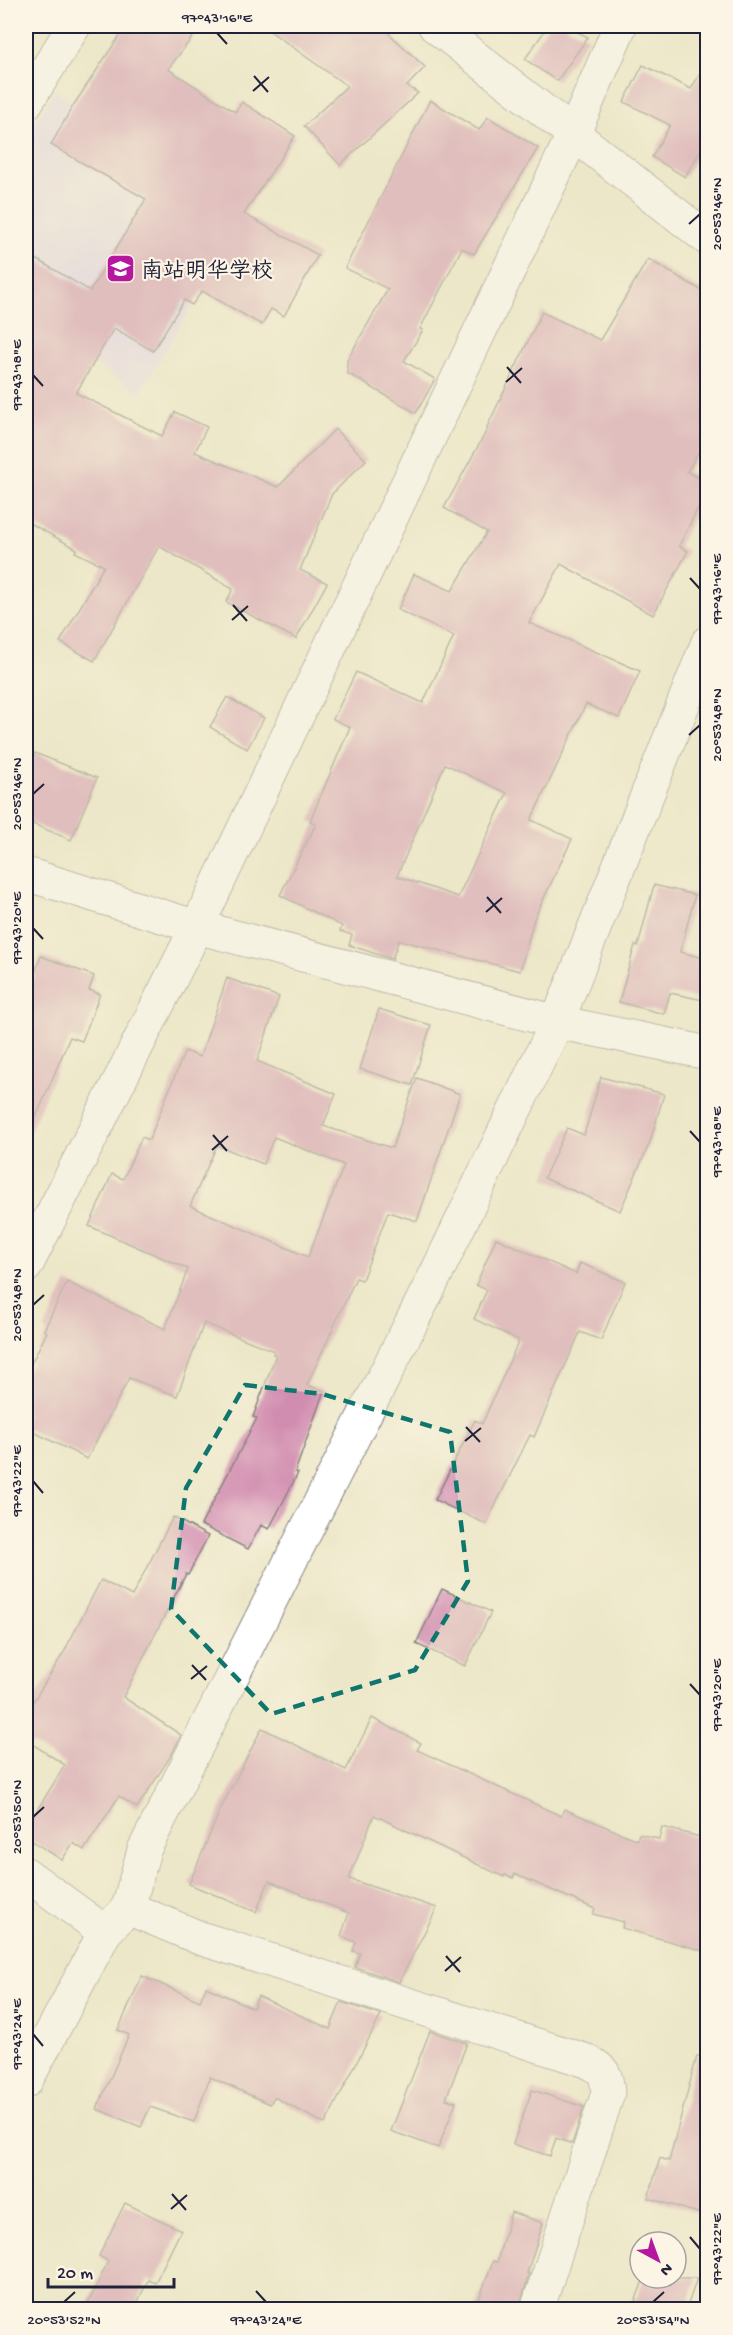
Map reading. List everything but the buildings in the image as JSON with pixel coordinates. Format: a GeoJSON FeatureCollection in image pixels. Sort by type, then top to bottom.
{"type":"FeatureCollection","features":[{"type":"Feature","properties":{"kind":"street"},"geometry":{"type":"LineString","coordinates":[[26,103],[74,26]]}},
{"type":"Feature","properties":{"kind":"street"},"geometry":{"type":"LineString","coordinates":[[435,26],[708,239]]}},
{"type":"Feature","properties":{"kind":"street"},"geometry":{"type":"LineString","coordinates":[[26,1266],[197,927],[573,135],[620,26]]}},
{"type":"Feature","properties":{"kind":"street"},"geometry":{"type":"LineString","coordinates":[[26,2081],[105,1932],[128,1908],[144,1850],[437,1272],[557,1022],[708,642]]}},
{"type":"Feature","properties":{"kind":"street"},"geometry":{"type":"LineString","coordinates":[[26,874],[197,927],[557,1022],[708,1053]]}},
{"type":"Feature","properties":{"kind":"street"},"geometry":{"type":"LineString","coordinates":[[26,1874],[105,1932]]}},
{"type":"Feature","properties":{"kind":"street"},"geometry":{"type":"LineString","coordinates":[[128,1908],[200,1938],[587,2061],[601,2068],[606,2077],[608,2093],[537,2310]]}},
{"type":"Feature","properties":{"kind":"highlighted area"},"geometry":{"type":"Polygon","coordinates":[[[245,1385],[322,1394],[450,1432],[468,1581],[415,1670],[271,1714],[171,1609],[186,1488],[245,1385]]]}},
{"type":"Feature","properties":{"kind":"shaded area","name":"南站明华学校"},"geometry":{"type":"Polygon","coordinates":[[[55,90],[246,217],[140,392],[26,322],[26,137],[55,90]]]}},
{"type":"Feature","properties":{"kind":"place","name":"南站明华学校"},"geometry":{"type":"Point","coordinates":[120,269]}}]}
